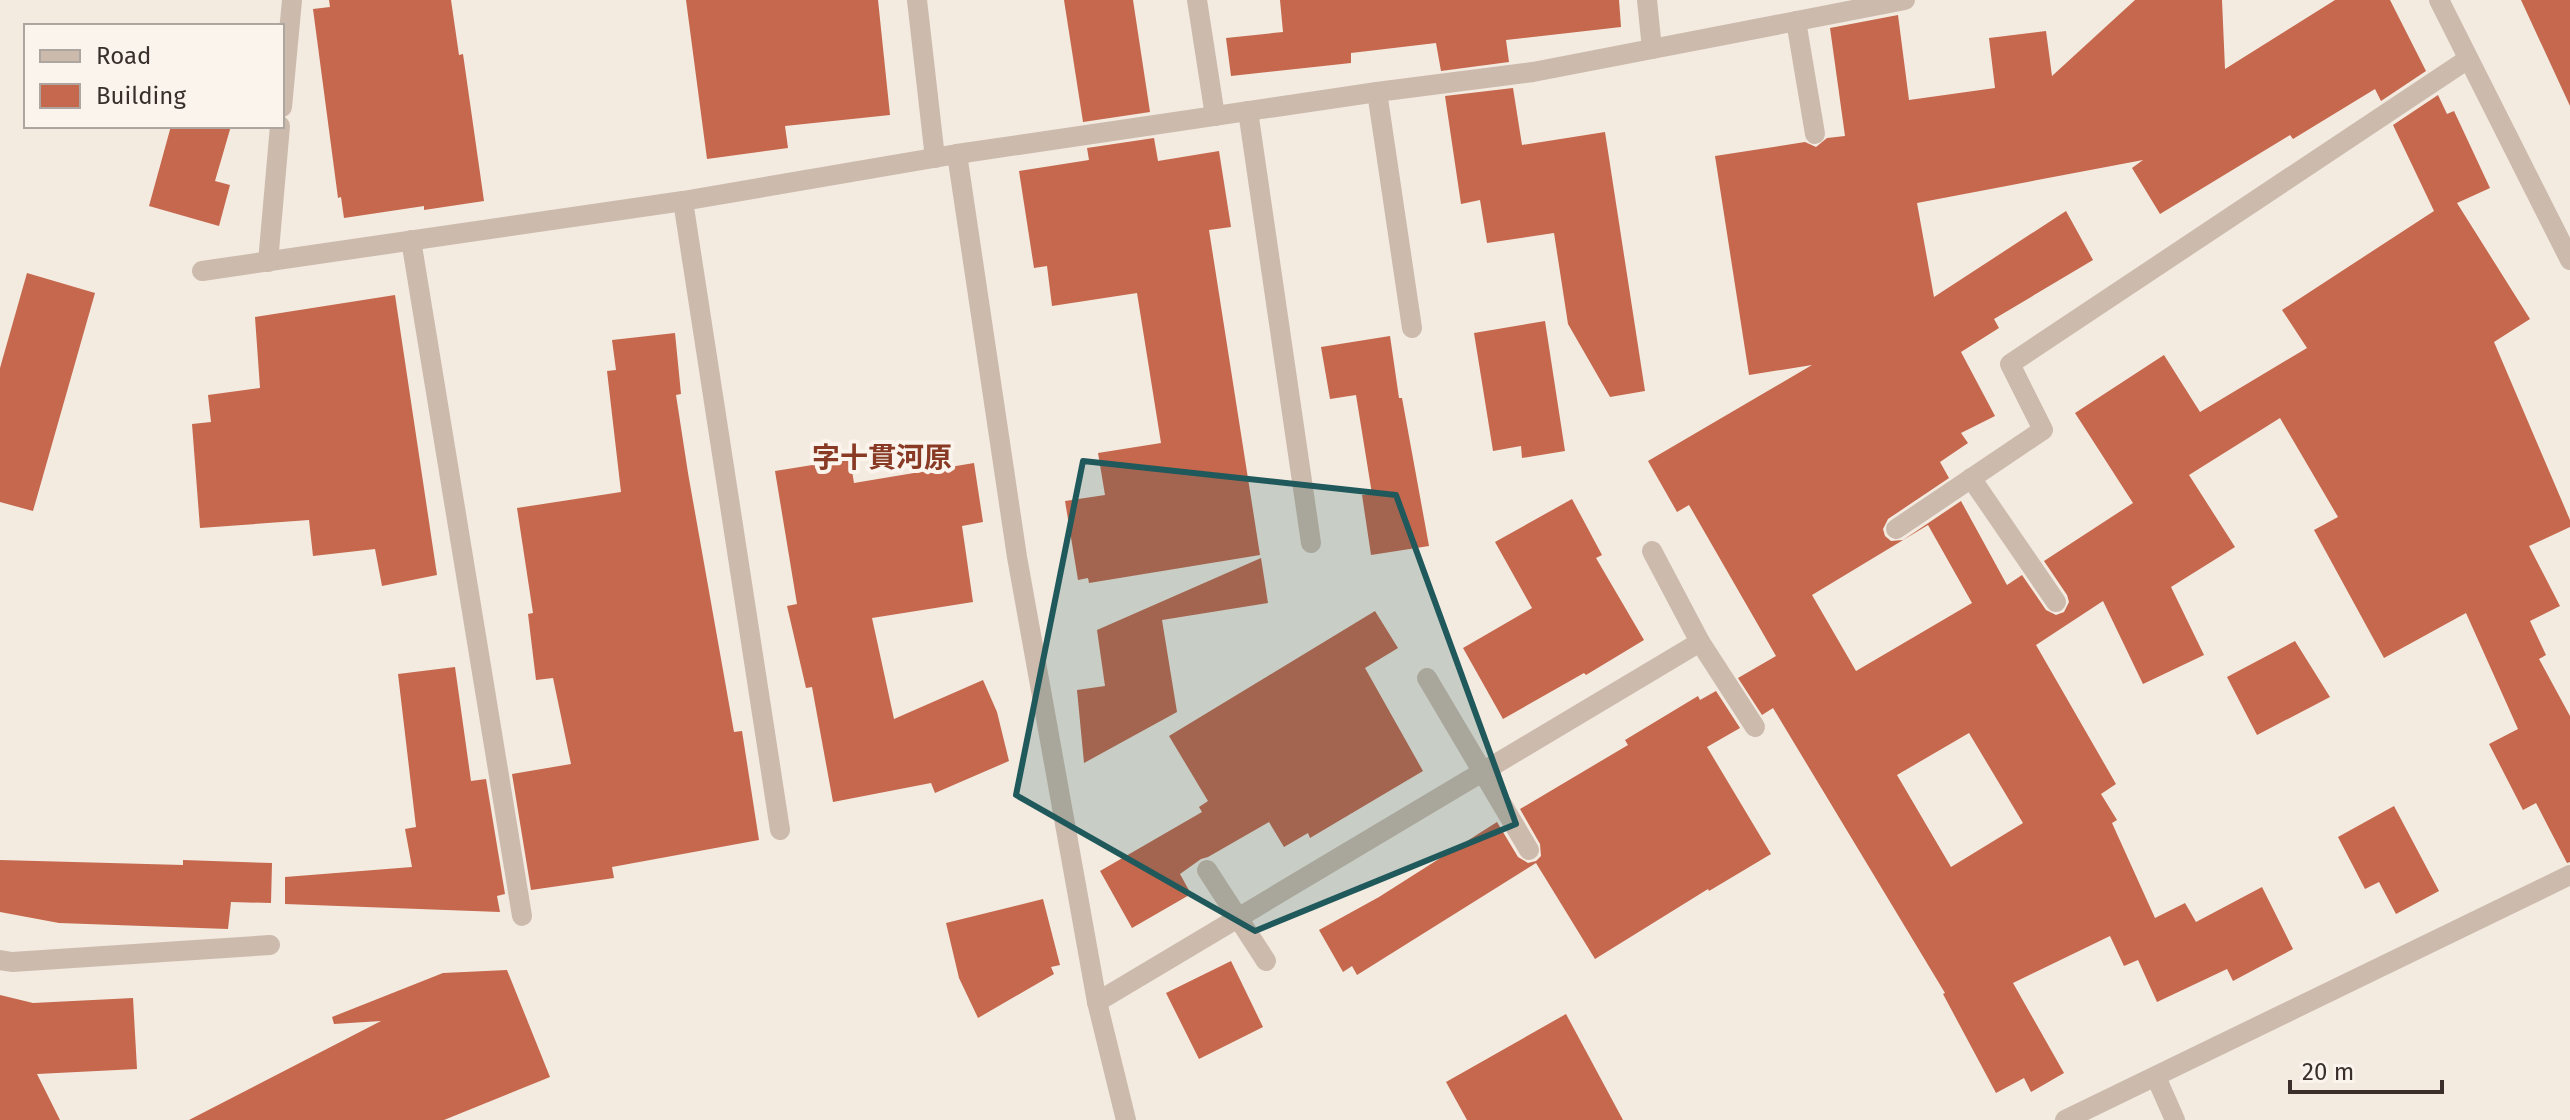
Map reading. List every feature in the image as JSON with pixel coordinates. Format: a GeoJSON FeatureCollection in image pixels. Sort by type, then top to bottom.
{"type":"FeatureCollection","features":[{"type":"Feature","properties":{"kind":"street"},"geometry":{"type":"LineString","coordinates":[[284,86],[292,0]]}},
{"type":"Feature","properties":{"kind":"street"},"geometry":{"type":"LineString","coordinates":[[917,0],[935,158]]}},
{"type":"Feature","properties":{"kind":"street"},"geometry":{"type":"LineString","coordinates":[[1197,0],[1215,116]]}},
{"type":"Feature","properties":{"kind":"street"},"geometry":{"type":"LineString","coordinates":[[1647,0],[1652,49]]}},
{"type":"Feature","properties":{"kind":"street"},"geometry":{"type":"LineString","coordinates":[[202,271],[683,201],[957,154],[1533,72],[1809,13],[1905,0]]}},
{"type":"Feature","properties":{"kind":"street"},"geometry":{"type":"LineString","coordinates":[[2440,1],[2570,260]]}},
{"type":"Feature","properties":{"kind":"street"},"geometry":{"type":"LineString","coordinates":[[1809,13],[1815,134]]}},
{"type":"Feature","properties":{"kind":"street"},"geometry":{"type":"LineString","coordinates":[[1896,529],[2043,430],[2010,364],[2468,59]]}},
{"type":"Feature","properties":{"kind":"street"},"geometry":{"type":"LineString","coordinates":[[1377,92],[1412,328]]}},
{"type":"Feature","properties":{"kind":"street"},"geometry":{"type":"LineString","coordinates":[[1248,111],[1311,543]]}},
{"type":"Feature","properties":{"kind":"street"},"geometry":{"type":"LineString","coordinates":[[268,262],[280,128]]}},
{"type":"Feature","properties":{"kind":"street"},"geometry":{"type":"LineString","coordinates":[[957,154],[1017,557],[1097,1002],[1126,1120]]}},
{"type":"Feature","properties":{"kind":"street"},"geometry":{"type":"LineString","coordinates":[[683,201],[780,830]]}},
{"type":"Feature","properties":{"kind":"street"},"geometry":{"type":"LineString","coordinates":[[411,240],[522,916]]}},
{"type":"Feature","properties":{"kind":"street"},"geometry":{"type":"LineString","coordinates":[[1971,478],[2056,602]]}},
{"type":"Feature","properties":{"kind":"street"},"geometry":{"type":"LineString","coordinates":[[1652,551],[1700,642],[1755,727]]}},
{"type":"Feature","properties":{"kind":"street"},"geometry":{"type":"LineString","coordinates":[[1097,1002],[1700,642]]}},
{"type":"Feature","properties":{"kind":"street"},"geometry":{"type":"LineString","coordinates":[[1427,678],[1529,850]]}},
{"type":"Feature","properties":{"kind":"street"},"geometry":{"type":"LineString","coordinates":[[1207,870],[1266,961]]}},
{"type":"Feature","properties":{"kind":"street"},"geometry":{"type":"LineString","coordinates":[[2065,1120],[2570,875]]}},
{"type":"Feature","properties":{"kind":"street"},"geometry":{"type":"LineString","coordinates":[[0,960],[12,962],[270,945]]}},
{"type":"Feature","properties":{"kind":"street"},"geometry":{"type":"LineString","coordinates":[[2156,1077],[2175,1120]]}},
{"type":"Feature","properties":{"kind":"highlighted area"},"geometry":{"type":"Polygon","coordinates":[[[1083,461],[1396,495],[1516,824],[1255,931],[1016,795],[1083,461]]]}},
{"type":"Feature","properties":{"kind":"building"},"geometry":{"type":"Polygon","coordinates":[[[329,0],[451,0],[459,55],[463,54],[484,201],[344,218],[341,197],[338,198],[313,9],[330,7],[329,0]]]}},
{"type":"Feature","properties":{"kind":"building"},"geometry":{"type":"Polygon","coordinates":[[[686,0],[878,0],[890,115],[785,126],[788,148],[707,159],[686,0]]]}},
{"type":"Feature","properties":{"kind":"building"},"geometry":{"type":"Polygon","coordinates":[[[1064,0],[1133,0],[1150,112],[1083,122],[1064,0]]]}},
{"type":"Feature","properties":{"kind":"building"},"geometry":{"type":"Polygon","coordinates":[[[1280,0],[1619,0],[1621,27],[1506,40],[1509,62],[1441,71],[1436,43],[1351,53],[1351,63],[1231,76],[1226,38],[1283,32],[1280,0]]]}},
{"type":"Feature","properties":{"kind":"building"},"geometry":{"type":"Polygon","coordinates":[[[2135,0],[2222,0],[2225,69],[2335,0],[2390,0],[2426,71],[2381,101],[2375,89],[2293,139],[2290,135],[2160,214],[2132,168],[2143,160],[1917,203],[1934,297],[2066,211],[2093,260],[1994,319],[1999,328],[1961,352],[1995,416],[1961,433],[1968,443],[1940,462],[1949,478],[1888,519],[1883,529],[1885,536],[1891,541],[1903,540],[1961,501],[2007,585],[2022,575],[2046,610],[2056,615],[2064,612],[2069,602],[2067,595],[2044,561],[2133,503],[2075,413],[2164,355],[2200,412],[2307,348],[2282,310],[2434,211],[2393,125],[2438,95],[2447,114],[2454,111],[2490,188],[2457,203],[2530,319],[2494,342],[2570,520],[2570,527],[2529,546],[2560,606],[2530,621],[2546,655],[2539,659],[2570,716],[2570,862],[2567,863],[2536,803],[2523,810],[2489,744],[2518,729],[2466,613],[2384,658],[2314,530],[2338,517],[2280,418],[2189,475],[2235,547],[2171,587],[2204,655],[2143,684],[2103,601],[2036,645],[2116,784],[2101,794],[2117,820],[2112,823],[2155,918],[2185,903],[2196,922],[2262,887],[2293,949],[2233,981],[2227,969],[2157,1002],[2138,960],[2124,966],[2110,936],[2013,983],[2064,1073],[2031,1092],[2024,1078],[1996,1093],[1945,993],[1773,708],[1762,715],[1738,678],[1776,656],[1689,505],[1677,512],[1648,461],[1812,365],[1749,375],[1715,156],[1805,142],[1816,147],[1827,138],[1845,136],[1830,28],[1898,15],[1909,100],[1995,88],[1989,38],[2046,31],[2052,76],[2135,0]],[[1928,525],[1812,595],[1856,671],[1972,603],[1928,525]],[[1969,733],[1897,775],[1951,867],[2023,823],[1969,733]]]}},
{"type":"Feature","properties":{"kind":"building"},"geometry":{"type":"Polygon","coordinates":[[[2521,0],[2570,0],[2570,106],[2521,0]]]}},
{"type":"Feature","properties":{"kind":"building"},"geometry":{"type":"Polygon","coordinates":[[[1513,88],[1522,145],[1605,132],[1645,391],[1610,397],[1568,324],[1554,233],[1487,243],[1480,200],[1461,204],[1445,96],[1513,88]]]}},
{"type":"Feature","properties":{"kind":"building"},"geometry":{"type":"Polygon","coordinates":[[[170,128],[230,128],[215,181],[230,185],[219,226],[149,206],[170,128]]]}},
{"type":"Feature","properties":{"kind":"building"},"geometry":{"type":"Polygon","coordinates":[[[1154,138],[1158,161],[1219,151],[1231,227],[1209,230],[1260,555],[1089,583],[1088,578],[1078,580],[1065,501],[1105,495],[1098,453],[1161,443],[1137,293],[1052,306],[1047,266],[1034,268],[1019,171],[1089,160],[1087,148],[1154,138]]]}},
{"type":"Feature","properties":{"kind":"building"},"geometry":{"type":"Polygon","coordinates":[[[27,273],[95,293],[33,511],[0,502],[0,368],[27,273]]]}},
{"type":"Feature","properties":{"kind":"building"},"geometry":{"type":"Polygon","coordinates":[[[395,295],[437,575],[382,586],[375,549],[313,556],[309,520],[200,528],[192,424],[211,422],[208,395],[260,388],[255,317],[395,295]]]}},
{"type":"Feature","properties":{"kind":"building"},"geometry":{"type":"Polygon","coordinates":[[[1545,321],[1565,451],[1522,458],[1521,446],[1493,451],[1474,333],[1545,321]]]}},
{"type":"Feature","properties":{"kind":"building"},"geometry":{"type":"Polygon","coordinates":[[[675,333],[681,394],[676,395],[688,473],[734,732],[742,731],[759,840],[612,867],[614,878],[531,890],[512,774],[571,764],[553,678],[536,680],[528,614],[533,613],[517,508],[621,492],[607,371],[616,370],[612,340],[675,333]]]}},
{"type":"Feature","properties":{"kind":"building"},"geometry":{"type":"Polygon","coordinates":[[[1390,336],[1399,398],[1402,398],[1429,546],[1371,555],[1362,495],[1372,494],[1356,395],[1330,399],[1321,347],[1390,336]]]}},
{"type":"Feature","properties":{"kind":"building"},"geometry":{"type":"Polygon","coordinates":[[[850,459],[854,483],[974,463],[983,522],[962,526],[973,602],[872,618],[894,719],[983,680],[997,712],[1009,761],[935,793],[931,783],[833,802],[812,687],[806,688],[787,606],[797,604],[775,471],[850,459]]]}},
{"type":"Feature","properties":{"kind":"building"},"geometry":{"type":"Polygon","coordinates":[[[1572,499],[1602,555],[1596,558],[1644,640],[1503,719],[1463,648],[1532,608],[1495,542],[1572,499]]]}},
{"type":"Feature","properties":{"kind":"building"},"geometry":{"type":"Polygon","coordinates":[[[1261,558],[1268,603],[1162,620],[1177,712],[1084,763],[1077,690],[1105,686],[1097,630],[1261,558]]]}},
{"type":"Feature","properties":{"kind":"building"},"geometry":{"type":"Polygon","coordinates":[[[1375,611],[1398,648],[1365,668],[1423,771],[1310,838],[1308,833],[1284,847],[1269,822],[1180,874],[1191,894],[1132,928],[1100,871],[1202,812],[1199,807],[1208,801],[1169,736],[1375,611]]]}},
{"type":"Feature","properties":{"kind":"building"},"geometry":{"type":"Polygon","coordinates":[[[2295,641],[2330,697],[2257,735],[2227,677],[2295,641]]]}},
{"type":"Feature","properties":{"kind":"building"},"geometry":{"type":"Polygon","coordinates":[[[455,667],[471,781],[486,779],[505,894],[497,896],[500,912],[285,904],[285,877],[412,867],[405,829],[416,827],[398,674],[455,667]]]}},
{"type":"Feature","properties":{"kind":"building"},"geometry":{"type":"Polygon","coordinates":[[[1716,691],[1740,728],[1707,747],[1771,854],[1595,959],[1536,863],[1357,975],[1352,966],[1343,972],[1319,930],[1379,897],[1497,822],[1518,857],[1528,863],[1536,861],[1541,856],[1540,844],[1520,809],[1628,745],[1625,740],[1698,696],[1700,700],[1716,691]]]}},
{"type":"Feature","properties":{"kind":"building"},"geometry":{"type":"Polygon","coordinates":[[[2394,806],[2439,891],[2396,914],[2379,882],[2365,889],[2338,837],[2394,806]]]}},
{"type":"Feature","properties":{"kind":"building"},"geometry":{"type":"Polygon","coordinates":[[[0,860],[183,865],[183,860],[272,863],[271,903],[231,902],[228,929],[59,923],[0,912],[0,860]]]}},
{"type":"Feature","properties":{"kind":"building"},"geometry":{"type":"Polygon","coordinates":[[[1043,899],[1060,965],[1051,967],[1054,974],[978,1018],[959,978],[946,923],[1043,899]]]}},
{"type":"Feature","properties":{"kind":"building"},"geometry":{"type":"Polygon","coordinates":[[[1231,961],[1263,1027],[1199,1059],[1166,993],[1231,961]]]}},
{"type":"Feature","properties":{"kind":"building"},"geometry":{"type":"Polygon","coordinates":[[[507,970],[550,1077],[444,1120],[189,1120],[381,1021],[334,1024],[332,1017],[443,973],[507,970]]]}},
{"type":"Feature","properties":{"kind":"building"},"geometry":{"type":"Polygon","coordinates":[[[0,995],[33,1003],[133,998],[137,1069],[37,1074],[60,1120],[0,1120],[0,995]]]}},
{"type":"Feature","properties":{"kind":"building"},"geometry":{"type":"Polygon","coordinates":[[[1566,1014],[1623,1120],[1467,1120],[1446,1082],[1566,1014]]]}},
{"type":"Feature","properties":{"kind":"district","name":"字十貫河原"},"geometry":{"type":"Point","coordinates":[882,457]}}]}
